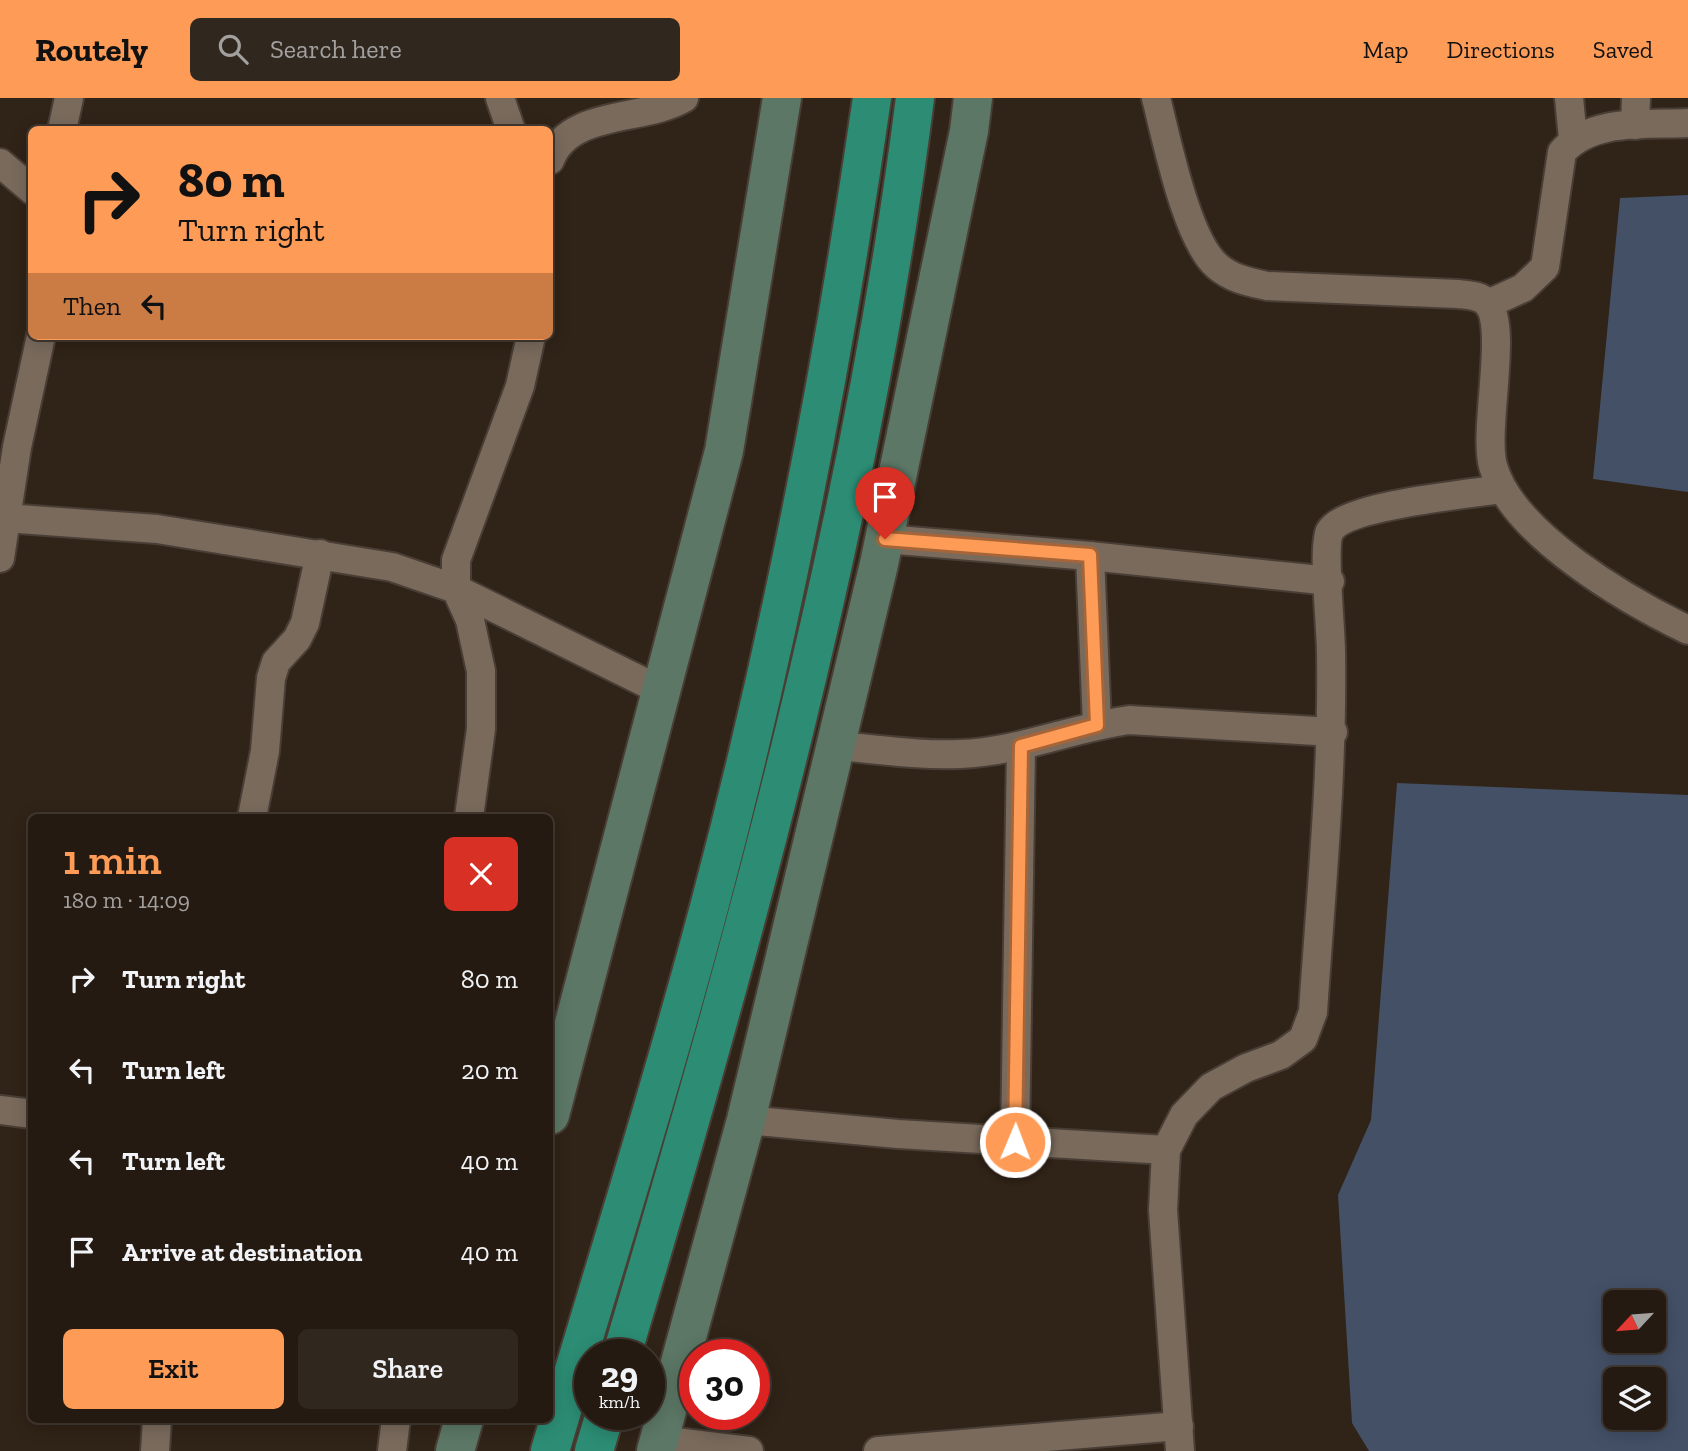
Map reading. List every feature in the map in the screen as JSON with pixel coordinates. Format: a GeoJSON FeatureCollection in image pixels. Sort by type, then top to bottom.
{"type":"FeatureCollection","features":[{"type":"Feature","properties":{"kind":"highway"},"geometry":{"type":"LineString","coordinates":[[550,1451],[711,902],[750,747],[822,416],[872,98]]}},
{"type":"Feature","properties":{"kind":"highway"},"geometry":{"type":"LineString","coordinates":[[626,1339],[732,974],[813,649],[848,490],[882,310],[915,98]]}},
{"type":"Feature","properties":{"kind":"highway"},"geometry":{"type":"LineString","coordinates":[[594,1451],[600,1430]]}},
{"type":"Feature","properties":{"kind":"main road"},"geometry":{"type":"LineString","coordinates":[[553,1104],[724,451],[782,98]]}},
{"type":"Feature","properties":{"kind":"main road"},"geometry":{"type":"LineString","coordinates":[[658,1446],[746,1119],[885,539],[969,131],[973,98]]}},
{"type":"Feature","properties":{"kind":"main road"},"geometry":{"type":"LineString","coordinates":[[455,1451],[463,1423]]}},
{"type":"Feature","properties":{"kind":"street"},"geometry":{"type":"LineString","coordinates":[[63,126],[69,98]]}},
{"type":"Feature","properties":{"kind":"street"},"geometry":{"type":"LineString","coordinates":[[500,98],[510,126]]}},
{"type":"Feature","properties":{"kind":"street"},"geometry":{"type":"LineString","coordinates":[[553,152],[572,133],[599,122],[669,106],[684,98]]}},
{"type":"Feature","properties":{"kind":"street"},"geometry":{"type":"LineString","coordinates":[[1156,98],[1189,216],[1201,248],[1217,266],[1238,280],[1267,286],[1458,294],[1478,297],[1488,304],[1495,320],[1489,446],[1502,489],[1513,505],[1554,545],[1596,579],[1637,605],[1688,630]]}},
{"type":"Feature","properties":{"kind":"street"},"geometry":{"type":"LineString","coordinates":[[1569,98],[1573,139]]}},
{"type":"Feature","properties":{"kind":"street"},"geometry":{"type":"LineString","coordinates":[[1488,304],[1523,288],[1545,267],[1562,152],[1573,139],[1613,126],[1636,112],[1688,123]]}},
{"type":"Feature","properties":{"kind":"street"},"geometry":{"type":"LineString","coordinates":[[0,163],[28,186]]}},
{"type":"Feature","properties":{"kind":"street"},"geometry":{"type":"LineString","coordinates":[[0,558],[17,447],[40,340]]}},
{"type":"Feature","properties":{"kind":"street"},"geometry":{"type":"LineString","coordinates":[[469,814],[481,729],[481,671],[470,620],[456,589],[456,560],[520,386],[530,340]]}},
{"type":"Feature","properties":{"kind":"street"},"geometry":{"type":"LineString","coordinates":[[878,1451],[1180,1439],[1163,1210],[1166,1150],[1184,1115],[1211,1087],[1281,1055],[1303,1039],[1313,1012],[1333,732],[1329,581],[1324,555],[1330,531],[1347,516],[1373,509],[1502,489]]}},
{"type":"Feature","properties":{"kind":"street"},"geometry":{"type":"LineString","coordinates":[[5,519],[157,529],[391,567],[456,589],[662,691]]}},
{"type":"Feature","properties":{"kind":"street"},"geometry":{"type":"LineString","coordinates":[[885,539],[1090,555],[1329,581]]}},
{"type":"Feature","properties":{"kind":"street"},"geometry":{"type":"LineString","coordinates":[[253,814],[265,751],[271,678],[276,662],[297,639],[305,623],[320,554]]}},
{"type":"Feature","properties":{"kind":"street"},"geometry":{"type":"LineString","coordinates":[[1090,555],[1097,725]]}},
{"type":"Feature","properties":{"kind":"street"},"geometry":{"type":"LineString","coordinates":[[836,746],[960,754],[1021,746],[1097,725],[1129,720],[1333,732]]}},
{"type":"Feature","properties":{"kind":"street"},"geometry":{"type":"LineString","coordinates":[[1015,1142],[1021,746]]}},
{"type":"Feature","properties":{"kind":"street"},"geometry":{"type":"LineString","coordinates":[[0,1111],[28,1114]]}},
{"type":"Feature","properties":{"kind":"street"},"geometry":{"type":"LineString","coordinates":[[746,1119],[1015,1142],[1166,1150]]}},
{"type":"Feature","properties":{"kind":"street"},"geometry":{"type":"LineString","coordinates":[[155,1451],[157,1423]]}},
{"type":"Feature","properties":{"kind":"street"},"geometry":{"type":"LineString","coordinates":[[392,1451],[396,1423]]}},
{"type":"Feature","properties":{"kind":"street"},"geometry":{"type":"LineString","coordinates":[[658,1446],[748,1451]]}},
{"type":"Feature","properties":{"kind":"water"},"geometry":{"type":"Polygon","coordinates":[[[1688,195],[1688,492],[1593,479],[1620,198],[1688,195]]]}},
{"type":"Feature","properties":{"kind":"water"},"geometry":{"type":"Polygon","coordinates":[[[1397,783],[1688,795],[1688,1451],[1369,1451],[1352,1423],[1338,1195],[1371,1120],[1397,783]]]}},
{"type":"Feature","properties":{"kind":"route"},"geometry":{"type":"LineString","coordinates":[[885,539],[1090,555],[1097,725],[1021,746],[1015,1142]]}}]}
